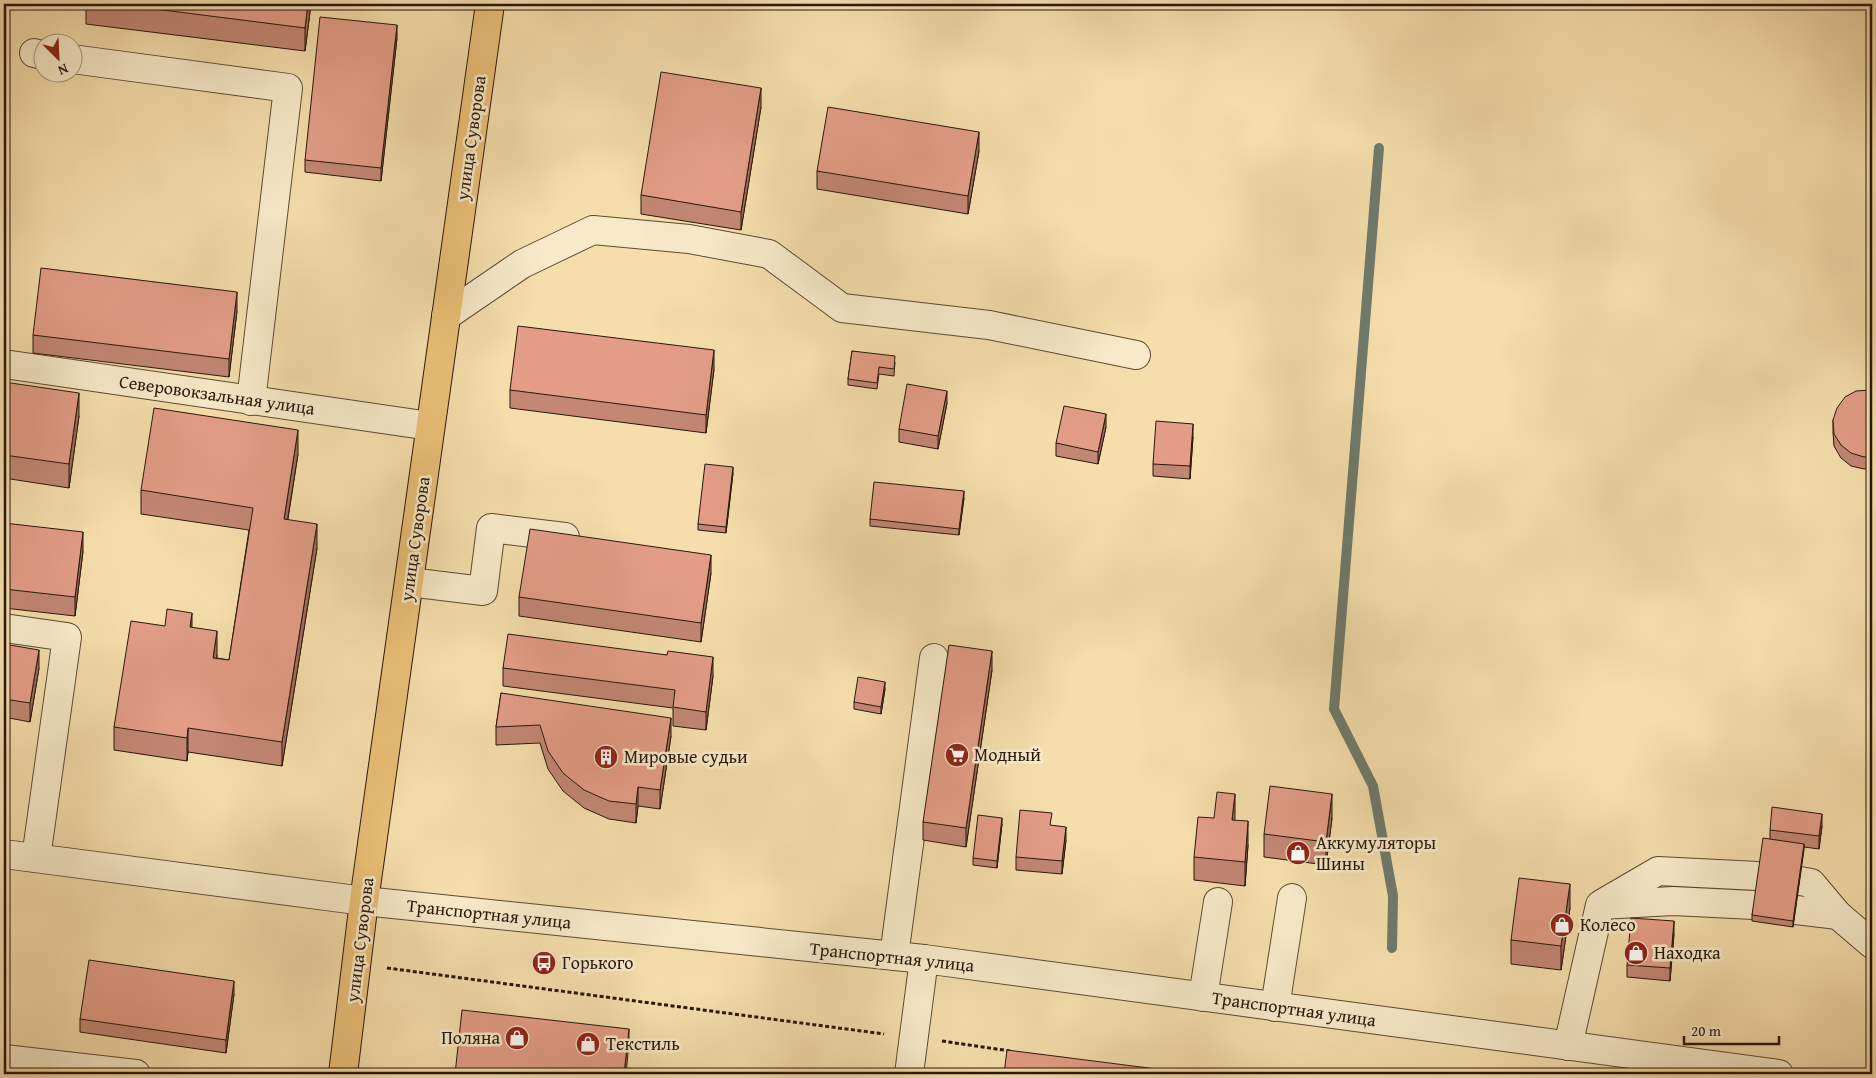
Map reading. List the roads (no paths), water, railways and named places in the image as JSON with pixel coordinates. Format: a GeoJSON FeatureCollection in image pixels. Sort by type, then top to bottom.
{"type":"FeatureCollection","features":[{"type":"Feature","properties":{"kind":"main road","name":"улица Суворова"},"geometry":{"type":"LineString","coordinates":[[343,1074],[364,901],[490,4]]}},
{"type":"Feature","properties":{"kind":"street"},"geometry":{"type":"LineString","coordinates":[[82,60],[288,88],[251,401]]}},
{"type":"Feature","properties":{"kind":"street"},"geometry":{"type":"LineString","coordinates":[[446,316],[522,264],[593,230],[689,239],[769,254],[842,308],[989,325],[1136,355]]}},
{"type":"Feature","properties":{"kind":"street","name":"Северовокзальная улица"},"geometry":{"type":"LineString","coordinates":[[4,364],[430,426]]}},
{"type":"Feature","properties":{"kind":"street"},"geometry":{"type":"LineString","coordinates":[[409,582],[483,591],[491,528],[588,540]]}},
{"type":"Feature","properties":{"kind":"street"},"geometry":{"type":"LineString","coordinates":[[4,628],[67,637],[36,858]]}},
{"type":"Feature","properties":{"kind":"street"},"geometry":{"type":"LineString","coordinates":[[894,956],[934,658]]}},
{"type":"Feature","properties":{"kind":"street","name":"Транспортная улица"},"geometry":{"type":"LineString","coordinates":[[4,854],[364,901],[924,959],[1779,1074]]}},
{"type":"Feature","properties":{"kind":"street"},"geometry":{"type":"LineString","coordinates":[[1568,1046],[1600,905],[1658,871],[1758,876]]}},
{"type":"Feature","properties":{"kind":"street"},"geometry":{"type":"LineString","coordinates":[[1800,881],[1811,883],[1838,914],[1872,944]]}},
{"type":"Feature","properties":{"kind":"street"},"geometry":{"type":"LineString","coordinates":[[1275,1007],[1292,898]]}},
{"type":"Feature","properties":{"kind":"street"},"geometry":{"type":"LineString","coordinates":[[1600,905],[1673,901],[1754,904]]}},
{"type":"Feature","properties":{"kind":"street"},"geometry":{"type":"LineString","coordinates":[[1203,997],[1218,902]]}},
{"type":"Feature","properties":{"kind":"street"},"geometry":{"type":"LineString","coordinates":[[1796,910],[1838,914]]}},
{"type":"Feature","properties":{"kind":"street"},"geometry":{"type":"LineString","coordinates":[[909,1074],[924,959]]}},
{"type":"Feature","properties":{"kind":"street"},"geometry":{"type":"LineString","coordinates":[[4,1059],[48,1069],[136,1074]]}},
{"type":"Feature","properties":{"kind":"waterway"},"geometry":{"type":"LineString","coordinates":[[1379,148],[1334,709],[1373,786],[1393,896],[1392,948]]}},
{"type":"Feature","properties":{"kind":"place","name":"Модный"},"geometry":{"type":"Point","coordinates":[957,755]}},
{"type":"Feature","properties":{"kind":"place","name":"Мировые судьи"},"geometry":{"type":"Point","coordinates":[606,757]}},
{"type":"Feature","properties":{"kind":"place","name":"Аккумуляторы Шины"},"geometry":{"type":"Point","coordinates":[1298,853]}},
{"type":"Feature","properties":{"kind":"place","name":"Колесо"},"geometry":{"type":"Point","coordinates":[1562,925]}},
{"type":"Feature","properties":{"kind":"place","name":"Находка"},"geometry":{"type":"Point","coordinates":[1636,953]}},
{"type":"Feature","properties":{"kind":"place","name":"Горького"},"geometry":{"type":"Point","coordinates":[544,963]}},
{"type":"Feature","properties":{"kind":"place","name":"Поляна"},"geometry":{"type":"Point","coordinates":[517,1038]}},
{"type":"Feature","properties":{"kind":"place","name":"Текстиль"},"geometry":{"type":"Point","coordinates":[588,1044]}}]}
